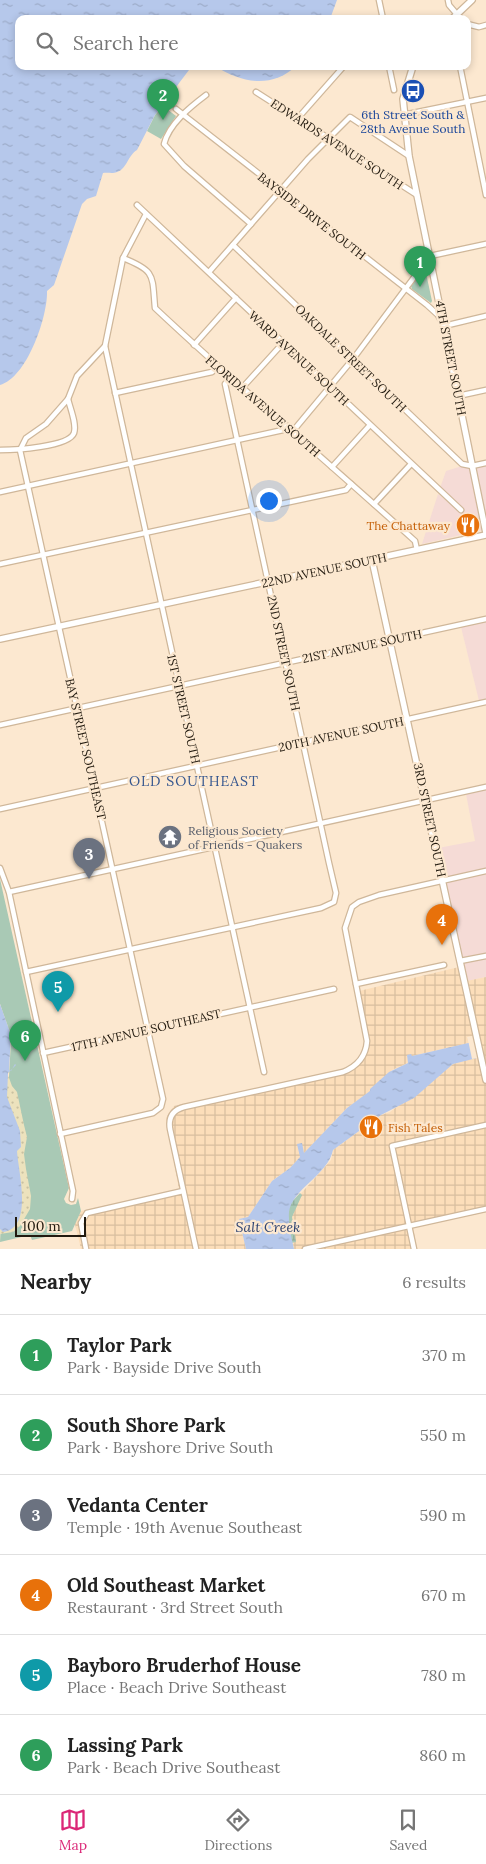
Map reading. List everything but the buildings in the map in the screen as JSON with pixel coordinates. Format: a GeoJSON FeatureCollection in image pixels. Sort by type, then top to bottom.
{"type":"FeatureCollection","features":[{"type":"Feature","properties":{"kind":"street"},"geometry":{"type":"LineString","coordinates":[[379,0],[382,15]]}},
{"type":"Feature","properties":{"kind":"street"},"geometry":{"type":"LineString","coordinates":[[448,0],[455,15]]}},
{"type":"Feature","properties":{"kind":"street"},"geometry":{"type":"LineString","coordinates":[[458,15],[472,0]]}},
{"type":"Feature","properties":{"kind":"street"},"geometry":{"type":"LineString","coordinates":[[471,25],[479,27],[486,25]]}},
{"type":"Feature","properties":{"kind":"street"},"geometry":{"type":"LineString","coordinates":[[298,118],[340,70]]}},
{"type":"Feature","properties":{"kind":"street"},"geometry":{"type":"LineString","coordinates":[[390,70],[394,90]]}},
{"type":"Feature","properties":{"kind":"street","name":"4TH STREET SOUTH"},"geometry":{"type":"LineString","coordinates":[[412,70],[402,99],[409,156],[486,534]]}},
{"type":"Feature","properties":{"kind":"street"},"geometry":{"type":"LineString","coordinates":[[461,70],[484,171],[486,195]]}},
{"type":"Feature","properties":{"kind":"street","name":"EDWARDS AVENUE SOUTH"},"geometry":{"type":"LineString","coordinates":[[256,92],[417,195]]}},
{"type":"Feature","properties":{"kind":"street"},"geometry":{"type":"LineString","coordinates":[[206,95],[183,114],[166,137],[164,144],[184,166],[252,224]]}},
{"type":"Feature","properties":{"kind":"street"},"geometry":{"type":"LineString","coordinates":[[403,116],[486,98]]}},
{"type":"Feature","properties":{"kind":"street","name":"BAYSIDE DRIVE SOUTH"},"geometry":{"type":"LineString","coordinates":[[176,109],[438,315],[444,326]]}},
{"type":"Feature","properties":{"kind":"street"},"geometry":{"type":"LineString","coordinates":[[209,272],[329,137],[350,117],[409,156]]}},
{"type":"Feature","properties":{"kind":"street","name":"WARD AVENUE SOUTH"},"geometry":{"type":"LineString","coordinates":[[137,205],[461,510]]}},
{"type":"Feature","properties":{"kind":"street"},"geometry":{"type":"LineString","coordinates":[[20,450],[26,438],[46,424],[68,399],[77,376],[105,346],[123,258],[146,214]]}},
{"type":"Feature","properties":{"kind":"street"},"geometry":{"type":"LineString","coordinates":[[293,431],[352,359],[430,256],[486,244]]}},
{"type":"Feature","properties":{"kind":"street","name":"OAKDALE STREET SOUTH"},"geometry":{"type":"LineString","coordinates":[[232,245],[462,464],[472,466]]}},
{"type":"Feature","properties":{"kind":"street","name":"FLORIDA AVENUE SOUTH"},"geometry":{"type":"LineString","coordinates":[[123,258],[143,266],[152,276],[154,308],[217,367],[293,431],[374,504],[415,542],[417,550]]}},
{"type":"Feature","properties":{"kind":"street"},"geometry":{"type":"LineString","coordinates":[[194,344],[236,298]]}},
{"type":"Feature","properties":{"kind":"street"},"geometry":{"type":"LineString","coordinates":[[444,326],[486,316]]}},
{"type":"Feature","properties":{"kind":"street"},"geometry":{"type":"LineString","coordinates":[[242,388],[283,343]]}},
{"type":"Feature","properties":{"kind":"street","name":"1ST STREET SOUTH"},"geometry":{"type":"LineString","coordinates":[[105,346],[264,1072]]}},
{"type":"Feature","properties":{"kind":"street"},"geometry":{"type":"LineString","coordinates":[[115,393],[212,372],[217,367]]}},
{"type":"Feature","properties":{"kind":"street","name":"2ND STREET SOUTH"},"geometry":{"type":"LineString","coordinates":[[230,378],[225,384],[336,893],[334,902],[321,908],[232,927]]}},
{"type":"Feature","properties":{"kind":"street"},"geometry":{"type":"LineString","coordinates":[[458,396],[486,390]]}},
{"type":"Feature","properties":{"kind":"street"},"geometry":{"type":"LineString","coordinates":[[0,450],[20,450],[65,441],[73,436],[75,430],[68,399]]}},
{"type":"Feature","properties":{"kind":"street"},"geometry":{"type":"LineString","coordinates":[[332,467],[370,425]]}},
{"type":"Feature","properties":{"kind":"street"},"geometry":{"type":"LineString","coordinates":[[0,492],[283,430],[287,426]]}},
{"type":"Feature","properties":{"kind":"street","name":"BAY STREET SOUTHEAST"},"geometry":{"type":"LineString","coordinates":[[20,450],[163,1099],[161,1107],[153,1114],[60,1134]]}},
{"type":"Feature","properties":{"kind":"street"},"geometry":{"type":"LineString","coordinates":[[472,466],[486,463]]}},
{"type":"Feature","properties":{"kind":"street"},"geometry":{"type":"LineString","coordinates":[[374,504],[411,464]]}},
{"type":"Feature","properties":{"kind":"street"},"geometry":{"type":"LineString","coordinates":[[0,564],[346,490],[351,484]]}},
{"type":"Feature","properties":{"kind":"street","name":"22ND AVENUE SOUTH"},"geometry":{"type":"LineString","coordinates":[[0,639],[486,534]]}},
{"type":"Feature","properties":{"kind":"street","name":"3RD STREET SOUTH"},"geometry":{"type":"LineString","coordinates":[[372,560],[486,1080]]}},
{"type":"Feature","properties":{"kind":"street","name":"21ST AVENUE SOUTH"},"geometry":{"type":"LineString","coordinates":[[0,725],[486,618]]}},
{"type":"Feature","properties":{"kind":"street","name":"20TH AVENUE SOUTH"},"geometry":{"type":"LineString","coordinates":[[0,809],[486,702]]}},
{"type":"Feature","properties":{"kind":"street"},"geometry":{"type":"LineString","coordinates":[[9,892],[486,787]]}},
{"type":"Feature","properties":{"kind":"street"},"geometry":{"type":"LineString","coordinates":[[0,868],[9,892],[73,1191],[72,1199]]}},
{"type":"Feature","properties":{"kind":"street"},"geometry":{"type":"LineString","coordinates":[[196,1249],[170,1129],[169,1120],[173,1114],[184,1107],[343,1072],[361,1060],[368,1040],[345,928],[352,907],[373,896],[486,871]]}},
{"type":"Feature","properties":{"kind":"street"},"geometry":{"type":"LineString","coordinates":[[26,972],[232,927]]}},
{"type":"Feature","properties":{"kind":"street"},"geometry":{"type":"LineString","coordinates":[[460,962],[486,956]]}},
{"type":"Feature","properties":{"kind":"street"},"geometry":{"type":"LineString","coordinates":[[356,984],[444,965]]}},
{"type":"Feature","properties":{"kind":"street","name":"17TH AVENUE SOUTHEAST"},"geometry":{"type":"LineString","coordinates":[[43,1053],[334,989]]}},
{"type":"Feature","properties":{"kind":"street"},"geometry":{"type":"LineString","coordinates":[[414,1249],[392,1146],[486,1125]]}},
{"type":"Feature","properties":{"kind":"street"},"geometry":{"type":"LineString","coordinates":[[86,1249],[81,1223],[84,1216],[99,1210],[183,1191]]}},
{"type":"Feature","properties":{"kind":"street"},"geometry":{"type":"LineString","coordinates":[[305,1249],[486,1209]]}},
{"type":"Feature","properties":{"kind":"shaded area"},"geometry":{"type":"Polygon","coordinates":[[[486,465],[486,521],[475,468],[486,465]]]}},
{"type":"Feature","properties":{"kind":"shaded area"},"geometry":{"type":"Polygon","coordinates":[[[462,466],[470,468],[483,530],[422,544],[438,494],[453,506],[456,502],[440,488],[446,471],[462,466]]]}},
{"type":"Feature","properties":{"kind":"shaded area"},"geometry":{"type":"Polygon","coordinates":[[[486,621],[486,700],[479,701],[461,627],[486,621]]]}},
{"type":"Feature","properties":{"kind":"shaded area"},"geometry":{"type":"Polygon","coordinates":[[[486,789],[486,868],[445,878],[438,848],[475,841],[466,794],[486,789]]]}},
{"type":"Feature","properties":{"kind":"shaded area"},"geometry":{"type":"Polygon","coordinates":[[[486,874],[486,977],[468,981],[446,883],[486,874]]]}},
{"type":"Feature","properties":{"kind":"shaded area"},"geometry":{"type":"Polygon","coordinates":[[[459,967],[462,982],[486,977],[486,1212],[413,1228],[417,1249],[294,1249],[289,1223],[296,1199],[331,1160],[333,1150],[381,1115],[390,1112],[453,1064],[469,1059],[476,1035],[467,1037],[469,1043],[412,1056],[407,1055],[408,1063],[392,1070],[371,1091],[347,1108],[290,1168],[272,1181],[248,1217],[239,1219],[246,1249],[81,1249],[75,1224],[81,1211],[179,1189],[166,1118],[174,1106],[347,1068],[359,1058],[365,1040],[355,992],[459,967]]]}},
{"type":"Feature","properties":{"kind":"green space"},"geometry":{"type":"Polygon","coordinates":[[[163,106],[176,116],[161,139],[147,131],[155,115],[163,106]]]}},
{"type":"Feature","properties":{"kind":"green space"},"geometry":{"type":"Polygon","coordinates":[[[426,273],[431,303],[412,289],[411,286],[419,276],[426,273]]]}},
{"type":"Feature","properties":{"kind":"green space"},"geometry":{"type":"Polygon","coordinates":[[[0,879],[69,1188],[64,1199],[66,1203],[71,1205],[76,1204],[78,1198],[81,1211],[72,1231],[32,1240],[30,1235],[0,1242],[11,1040],[0,1004],[0,879]]]}},
{"type":"Feature","properties":{"kind":"green space"},"geometry":{"type":"Polygon","coordinates":[[[300,1193],[302,1195],[292,1217],[296,1242],[291,1243],[287,1207],[300,1193]]]}},
{"type":"Feature","properties":{"kind":"sand"},"geometry":{"type":"Polygon","coordinates":[[[0,1004],[11,1035],[8,1075],[12,1086],[17,1092],[27,1137],[24,1154],[31,1196],[30,1209],[20,1226],[13,1232],[0,1234],[0,1004]]]}},
{"type":"Feature","properties":{"kind":"water"},"geometry":{"type":"Polygon","coordinates":[[[0,0],[337,0],[331,15],[15,15],[15,70],[189,70],[155,115],[137,150],[131,155],[123,168],[115,173],[103,173],[96,196],[87,199],[82,204],[54,285],[47,291],[44,315],[34,345],[19,371],[10,380],[0,385],[0,0]]]}},
{"type":"Feature","properties":{"kind":"water"},"geometry":{"type":"Polygon","coordinates":[[[222,70],[291,70],[267,81],[246,80],[222,70]]]}},
{"type":"Feature","properties":{"kind":"water"},"geometry":{"type":"Polygon","coordinates":[[[0,1004],[11,1035],[7,1097],[20,1131],[21,1147],[17,1151],[22,1198],[18,1221],[13,1228],[3,1232],[0,1229],[0,1004]]]}},
{"type":"Feature","properties":{"kind":"water","name":"Salt Creek"},"geometry":{"type":"Polygon","coordinates":[[[477,1041],[481,1057],[453,1064],[414,1098],[381,1115],[333,1150],[330,1159],[318,1175],[296,1196],[292,1204],[289,1212],[289,1222],[294,1249],[246,1249],[239,1219],[248,1217],[272,1181],[290,1168],[300,1157],[297,1144],[302,1143],[304,1153],[347,1108],[370,1091],[389,1072],[408,1063],[407,1055],[411,1054],[412,1056],[477,1041]]]}},
{"type":"Feature","properties":{"kind":"pier"},"geometry":{"type":"Polygon","coordinates":[[[477,1038],[483,1057],[472,1059],[468,1040],[477,1038]]]}},
{"type":"Feature","properties":{"kind":"place","name":"6th Street South & 28th Avenue South"},"geometry":{"type":"Point","coordinates":[413,91]}},
{"type":"Feature","properties":{"kind":"place","name":"South Shore Park"},"geometry":{"type":"Point","coordinates":[163,120]}},
{"type":"Feature","properties":{"kind":"place","name":"Taylor Park"},"geometry":{"type":"Point","coordinates":[420,287]}},
{"type":"Feature","properties":{"kind":"place","name":"The Chattaway"},"geometry":{"type":"Point","coordinates":[468,525]}},
{"type":"Feature","properties":{"kind":"place","name":"Religious Society of Friends - Quakers"},"geometry":{"type":"Point","coordinates":[170,837]}},
{"type":"Feature","properties":{"kind":"place","name":"Vedanta Center"},"geometry":{"type":"Point","coordinates":[89,879]}},
{"type":"Feature","properties":{"kind":"place","name":"Old Southeast Market"},"geometry":{"type":"Point","coordinates":[442,945]}},
{"type":"Feature","properties":{"kind":"place","name":"Bayboro Bruderhof House"},"geometry":{"type":"Point","coordinates":[58,1012]}},
{"type":"Feature","properties":{"kind":"place","name":"Lassing Park"},"geometry":{"type":"Point","coordinates":[25,1061]}},
{"type":"Feature","properties":{"kind":"place","name":"Fish Tales"},"geometry":{"type":"Point","coordinates":[371,1127]}},
{"type":"Feature","properties":{"kind":"district","name":"OLD SOUTHEAST"},"geometry":{"type":"Point","coordinates":[194,781]}}]}
